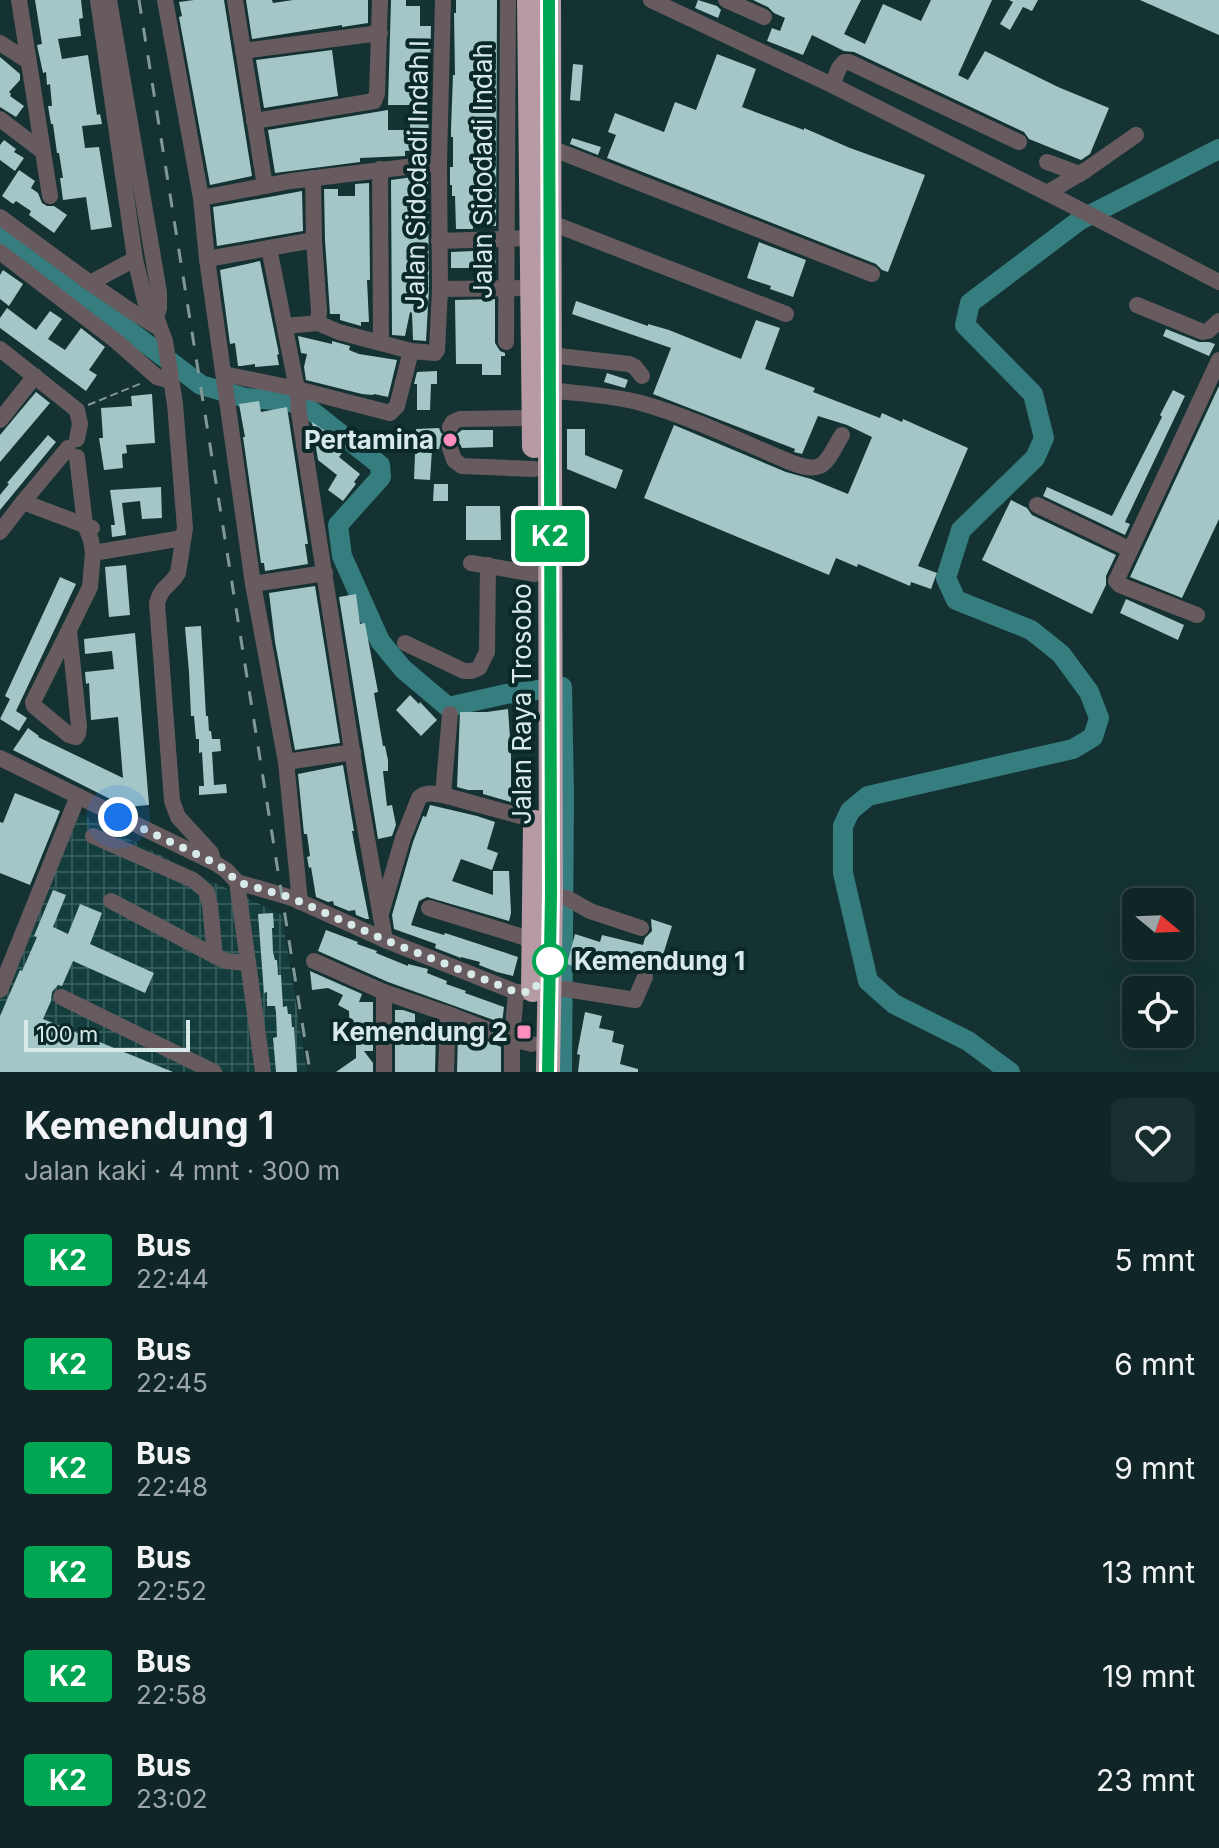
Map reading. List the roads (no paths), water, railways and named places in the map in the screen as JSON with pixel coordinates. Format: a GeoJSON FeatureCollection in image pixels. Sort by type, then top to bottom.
{"type":"FeatureCollection","features":[{"type":"Feature","properties":{"kind":"highway","name":"Jalan Raya Trosobo"},"geometry":{"type":"LineString","coordinates":[[529,0],[529,232],[550,355],[533,940],[544,990],[548,1072]]}},
{"type":"Feature","properties":{"kind":"highway","name":"Jalan Raya Trosobo"},"geometry":{"type":"LineString","coordinates":[[532,1072],[522,1042],[544,990],[558,897],[535,574],[533,418],[520,288],[529,232],[551,148],[549,0]]}},
{"type":"Feature","properties":{"kind":"street"},"geometry":{"type":"LineString","coordinates":[[19,0],[50,196]]}},
{"type":"Feature","properties":{"kind":"street"},"geometry":{"type":"LineString","coordinates":[[98,0],[143,268],[159,292],[166,375],[177,419],[185,528],[178,573],[162,589],[157,603],[172,801],[178,817],[211,853],[213,862]]}},
{"type":"Feature","properties":{"kind":"street"},"geometry":{"type":"LineString","coordinates":[[109,0],[143,268]]}},
{"type":"Feature","properties":{"kind":"street"},"geometry":{"type":"LineString","coordinates":[[165,0],[201,198],[253,584],[286,762],[300,902]]}},
{"type":"Feature","properties":{"kind":"street"},"geometry":{"type":"LineString","coordinates":[[235,0],[265,186]]}},
{"type":"Feature","properties":{"kind":"street"},"geometry":{"type":"LineString","coordinates":[[254,121],[374,101],[377,94],[380,0]]}},
{"type":"Feature","properties":{"kind":"street","name":"Jalan Sidodadi Indah I"},"geometry":{"type":"LineString","coordinates":[[411,351],[435,353],[437,350],[443,0]]}},
{"type":"Feature","properties":{"kind":"street","name":"Jalan Sidodadi Indah"},"geometry":{"type":"LineString","coordinates":[[508,0],[529,232]]}},
{"type":"Feature","properties":{"kind":"street"},"geometry":{"type":"LineString","coordinates":[[651,0],[832,85],[1219,282]]}},
{"type":"Feature","properties":{"kind":"street"},"geometry":{"type":"LineString","coordinates":[[726,0],[764,17]]}},
{"type":"Feature","properties":{"kind":"street"},"geometry":{"type":"LineString","coordinates":[[243,51],[380,33]]}},
{"type":"Feature","properties":{"kind":"street"},"geometry":{"type":"LineString","coordinates":[[0,43],[28,61]]}},
{"type":"Feature","properties":{"kind":"street"},"geometry":{"type":"LineString","coordinates":[[832,85],[840,67],[844,62],[849,62],[1019,142]]}},
{"type":"Feature","properties":{"kind":"street"},"geometry":{"type":"LineString","coordinates":[[0,119],[42,151]]}},
{"type":"Feature","properties":{"kind":"street"},"geometry":{"type":"LineString","coordinates":[[1047,193],[1136,135]]}},
{"type":"Feature","properties":{"kind":"street"},"geometry":{"type":"LineString","coordinates":[[551,148],[872,274]]}},
{"type":"Feature","properties":{"kind":"street"},"geometry":{"type":"LineString","coordinates":[[1047,162],[1080,174]]}},
{"type":"Feature","properties":{"kind":"street"},"geometry":{"type":"LineString","coordinates":[[201,198],[313,178],[439,163]]}},
{"type":"Feature","properties":{"kind":"street"},"geometry":{"type":"LineString","coordinates":[[380,169],[381,342]]}},
{"type":"Feature","properties":{"kind":"street"},"geometry":{"type":"LineString","coordinates":[[313,178],[318,323]]}},
{"type":"Feature","properties":{"kind":"street"},"geometry":{"type":"LineString","coordinates":[[0,217],[90,283],[161,329]]}},
{"type":"Feature","properties":{"kind":"street"},"geometry":{"type":"LineString","coordinates":[[439,241],[529,232],[786,314]]}},
{"type":"Feature","properties":{"kind":"street"},"geometry":{"type":"LineString","coordinates":[[207,259],[314,240]]}},
{"type":"Feature","properties":{"kind":"street"},"geometry":{"type":"LineString","coordinates":[[269,248],[298,401],[385,940]]}},
{"type":"Feature","properties":{"kind":"street"},"geometry":{"type":"LineString","coordinates":[[0,252],[116,341],[166,375]]}},
{"type":"Feature","properties":{"kind":"street"},"geometry":{"type":"LineString","coordinates":[[90,283],[143,268]]}},
{"type":"Feature","properties":{"kind":"street"},"geometry":{"type":"LineString","coordinates":[[440,289],[520,288]]}},
{"type":"Feature","properties":{"kind":"street","name":"Jalan Sidodadi Indah"},"geometry":{"type":"LineString","coordinates":[[506,342],[520,288]]}},
{"type":"Feature","properties":{"kind":"street"},"geometry":{"type":"LineString","coordinates":[[1137,305],[1203,332],[1219,321]]}},
{"type":"Feature","properties":{"kind":"street"},"geometry":{"type":"LineString","coordinates":[[225,386],[298,401],[390,413],[397,406],[411,351],[339,332],[318,323],[285,326]]}},
{"type":"Feature","properties":{"kind":"street"},"geometry":{"type":"LineString","coordinates":[[0,349],[77,410],[80,424],[77,448],[91,537],[90,587],[33,702],[69,735],[76,737],[79,726],[69,630]]}},
{"type":"Feature","properties":{"kind":"street"},"geometry":{"type":"LineString","coordinates":[[550,355],[629,364],[638,369],[642,376]]}},
{"type":"Feature","properties":{"kind":"street"},"geometry":{"type":"LineString","coordinates":[[1197,615],[1118,583],[1116,577],[1219,360]]}},
{"type":"Feature","properties":{"kind":"street"},"geometry":{"type":"LineString","coordinates":[[0,420],[35,376]]}},
{"type":"Feature","properties":{"kind":"street"},"geometry":{"type":"LineString","coordinates":[[550,390],[639,402],[811,469],[824,464],[842,435]]}},
{"type":"Feature","properties":{"kind":"street"},"geometry":{"type":"LineString","coordinates":[[450,427],[460,419],[533,418]]}},
{"type":"Feature","properties":{"kind":"street"},"geometry":{"type":"LineString","coordinates":[[0,532],[23,502],[77,448]]}},
{"type":"Feature","properties":{"kind":"street"},"geometry":{"type":"LineString","coordinates":[[450,448],[454,460],[462,466],[534,469]]}},
{"type":"Feature","properties":{"kind":"street"},"geometry":{"type":"LineString","coordinates":[[23,502],[91,537],[177,539],[184,535]]}},
{"type":"Feature","properties":{"kind":"street"},"geometry":{"type":"LineString","coordinates":[[1037,505],[1129,549]]}},
{"type":"Feature","properties":{"kind":"street"},"geometry":{"type":"LineString","coordinates":[[405,643],[464,671],[479,668],[487,652],[480,564],[535,574]]}},
{"type":"Feature","properties":{"kind":"street"},"geometry":{"type":"LineString","coordinates":[[253,584],[325,573]]}},
{"type":"Feature","properties":{"kind":"street"},"geometry":{"type":"LineString","coordinates":[[443,795],[450,714]]}},
{"type":"Feature","properties":{"kind":"street"},"geometry":{"type":"LineString","coordinates":[[286,762],[353,752]]}},
{"type":"Feature","properties":{"kind":"street"},"geometry":{"type":"LineString","coordinates":[[0,758],[213,862],[237,882],[300,902],[385,940],[544,990],[635,1000],[645,977]]}},
{"type":"Feature","properties":{"kind":"street"},"geometry":{"type":"LineString","coordinates":[[381,915],[402,843],[422,795],[443,795],[535,820]]}},
{"type":"Feature","properties":{"kind":"street"},"geometry":{"type":"LineString","coordinates":[[0,990],[78,796]]}},
{"type":"Feature","properties":{"kind":"street"},"geometry":{"type":"LineString","coordinates":[[111,844],[118,817]]}},
{"type":"Feature","properties":{"kind":"street"},"geometry":{"type":"LineString","coordinates":[[93,836],[193,880],[206,891],[215,956]]}},
{"type":"Feature","properties":{"kind":"street"},"geometry":{"type":"LineString","coordinates":[[369,847],[402,843]]}},
{"type":"Feature","properties":{"kind":"street"},"geometry":{"type":"LineString","coordinates":[[237,882],[263,1072]]}},
{"type":"Feature","properties":{"kind":"street"},"geometry":{"type":"LineString","coordinates":[[558,897],[641,928]]}},
{"type":"Feature","properties":{"kind":"street"},"geometry":{"type":"LineString","coordinates":[[111,901],[215,956],[226,961],[247,963]]}},
{"type":"Feature","properties":{"kind":"street"},"geometry":{"type":"LineString","coordinates":[[429,908],[533,940]]}},
{"type":"Feature","properties":{"kind":"street"},"geometry":{"type":"LineString","coordinates":[[314,961],[384,992],[522,1042],[512,1072]]}},
{"type":"Feature","properties":{"kind":"street"},"geometry":{"type":"LineString","coordinates":[[384,992],[384,1072]]}},
{"type":"Feature","properties":{"kind":"street"},"geometry":{"type":"LineString","coordinates":[[61,997],[214,1072]]}},
{"type":"Feature","properties":{"kind":"street"},"geometry":{"type":"LineString","coordinates":[[446,1072],[448,1014]]}},
{"type":"Feature","properties":{"kind":"waterway"},"geometry":{"type":"LineString","coordinates":[[1010,1072],[968,1041],[894,1004],[868,981],[843,873],[843,826],[850,811],[868,796],[1073,749],[1093,737],[1099,718],[1089,692],[1061,654],[1031,630],[956,600],[946,578],[961,530],[1035,458],[1044,438],[1033,394],[965,325],[970,303],[1080,220],[1219,149]]}},
{"type":"Feature","properties":{"kind":"waterway"},"geometry":{"type":"LineString","coordinates":[[0,233],[201,385],[246,398],[287,401],[308,408],[380,465],[381,477],[338,525],[342,556],[380,641],[403,669],[448,707],[506,694],[562,687],[562,1072]]}},
{"type":"Feature","properties":{"kind":"railway"},"geometry":{"type":"LineString","coordinates":[[139,0],[310,1072]]}},
{"type":"Feature","properties":{"kind":"place","name":"Pertamina"},"geometry":{"type":"Point","coordinates":[450,440]}},
{"type":"Feature","properties":{"kind":"place","name":"Kemendung 1"},"geometry":{"type":"Point","coordinates":[550,961]}},
{"type":"Feature","properties":{"kind":"place","name":"Kemendung 2"},"geometry":{"type":"Point","coordinates":[524,1032]}}]}
